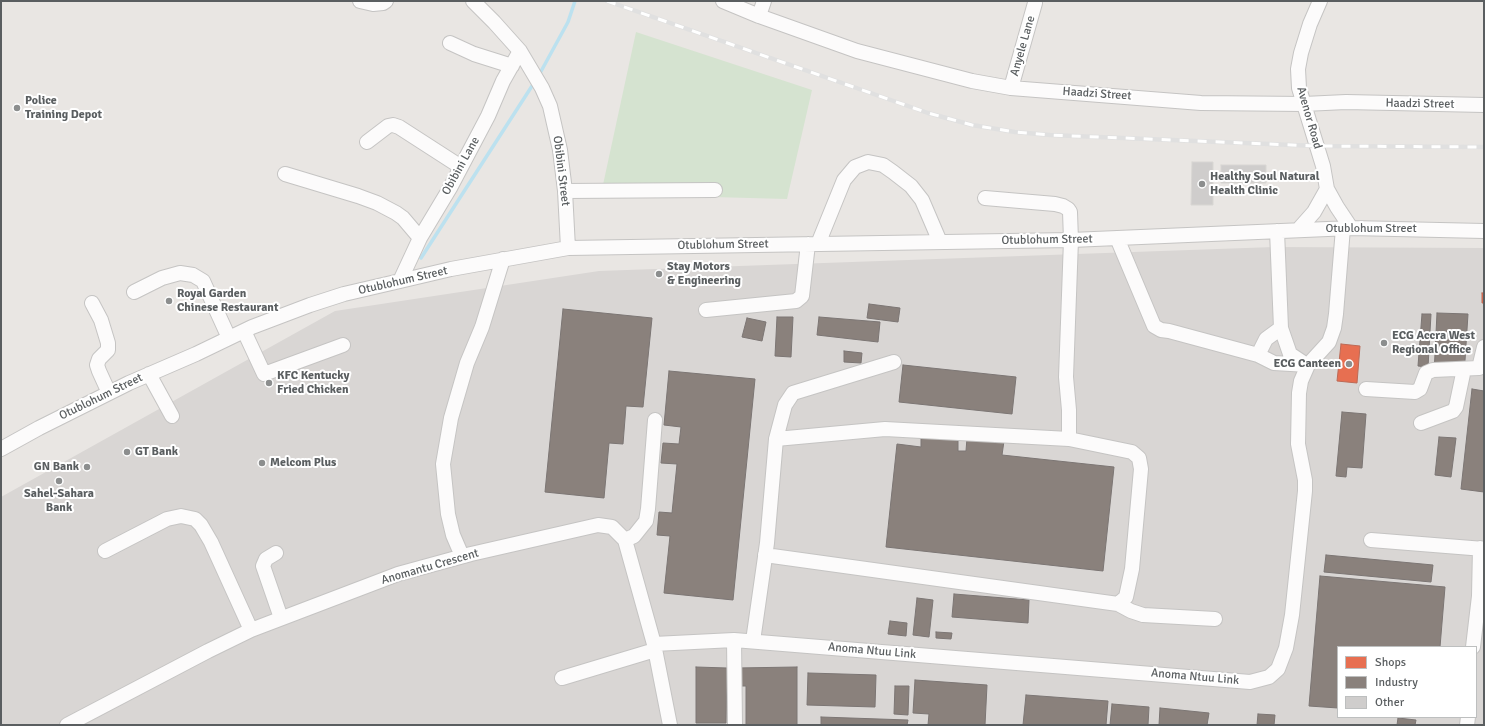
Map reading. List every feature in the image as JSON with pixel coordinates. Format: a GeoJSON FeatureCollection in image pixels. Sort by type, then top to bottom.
{"type":"FeatureCollection","features":[{"type":"Feature","properties":{"kind":"street"},"geometry":{"type":"LineString","coordinates":[[360,1],[373,4],[386,1]]}},
{"type":"Feature","properties":{"kind":"street","name":"Obibini Street"},"geometry":{"type":"LineString","coordinates":[[473,1],[520,51],[542,88],[550,106],[560,150],[568,248]]}},
{"type":"Feature","properties":{"kind":"street","name":"Haadzi Street"},"geometry":{"type":"LineString","coordinates":[[723,1],[759,16],[857,51],[972,81],[1010,88],[1201,102],[1304,104],[1346,102],[1484,105]]}},
{"type":"Feature","properties":{"kind":"street"},"geometry":{"type":"LineString","coordinates":[[759,16],[764,1]]}},
{"type":"Feature","properties":{"kind":"street","name":"Avenor Road"},"geometry":{"type":"LineString","coordinates":[[1320,1],[1310,24],[1298,62],[1299,88],[1323,166],[1327,189],[1347,228]]}},
{"type":"Feature","properties":{"kind":"street","name":"Anyele Lane"},"geometry":{"type":"LineString","coordinates":[[1010,88],[1035,3]]}},
{"type":"Feature","properties":{"kind":"street"},"geometry":{"type":"LineString","coordinates":[[450,43],[474,54],[512,66]]}},
{"type":"Feature","properties":{"kind":"street","name":"Obibini Lane"},"geometry":{"type":"LineString","coordinates":[[400,281],[420,238],[461,167],[488,116],[503,81],[520,51]]}},
{"type":"Feature","properties":{"kind":"street"},"geometry":{"type":"LineString","coordinates":[[367,142],[388,126],[393,125],[461,167]]}},
{"type":"Feature","properties":{"kind":"street"},"geometry":{"type":"LineString","coordinates":[[706,310],[796,301],[802,296],[813,244],[844,180],[855,167],[868,162],[882,165],[911,186],[922,200],[940,242]]}},
{"type":"Feature","properties":{"kind":"street"},"geometry":{"type":"LineString","coordinates":[[285,174],[377,203],[403,218],[420,238]]}},
{"type":"Feature","properties":{"kind":"street"},"geometry":{"type":"LineString","coordinates":[[1298,230],[1314,212],[1327,189]]}},
{"type":"Feature","properties":{"kind":"street"},"geometry":{"type":"LineString","coordinates":[[564,191],[715,190]]}},
{"type":"Feature","properties":{"kind":"street"},"geometry":{"type":"LineString","coordinates":[[985,198],[1047,202],[1063,206],[1070,212],[1071,240],[1066,377],[1069,410],[1068,439]]}},
{"type":"Feature","properties":{"kind":"street","name":"Otublohum Street"},"geometry":{"type":"LineString","coordinates":[[1,447],[149,374],[244,331],[310,305],[344,294],[400,281],[503,259],[568,248],[1071,240],[1347,228],[1484,231]]}},
{"type":"Feature","properties":{"kind":"street","name":"Anoma Ntuu Link"},"geometry":{"type":"LineString","coordinates":[[562,678],[655,647],[734,640],[1250,682],[1269,677],[1281,664],[1286,648],[1292,615],[1305,486],[1298,444],[1299,393],[1301,381],[1308,365],[1328,342],[1334,328],[1347,228]]}},
{"type":"Feature","properties":{"kind":"street"},"geometry":{"type":"LineString","coordinates":[[1277,231],[1281,328],[1290,354],[1308,365]]}},
{"type":"Feature","properties":{"kind":"street"},"geometry":{"type":"LineString","coordinates":[[1117,238],[1154,326],[1161,330],[1258,355],[1274,363],[1308,365]]}},
{"type":"Feature","properties":{"kind":"street"},"geometry":{"type":"LineString","coordinates":[[462,556],[453,534],[448,514],[443,464],[451,418],[467,362],[482,327],[503,259]]}},
{"type":"Feature","properties":{"kind":"street"},"geometry":{"type":"LineString","coordinates":[[134,292],[162,278],[180,273],[193,275],[203,281],[229,338]]}},
{"type":"Feature","properties":{"kind":"street"},"geometry":{"type":"LineString","coordinates":[[92,303],[108,343],[108,350],[99,359],[97,365],[98,371],[109,393]]}},
{"type":"Feature","properties":{"kind":"street"},"geometry":{"type":"LineString","coordinates":[[1258,355],[1266,339],[1281,328]]}},
{"type":"Feature","properties":{"kind":"street"},"geometry":{"type":"LineString","coordinates":[[244,331],[264,374],[343,345]]}},
{"type":"Feature","properties":{"kind":"street"},"geometry":{"type":"LineString","coordinates":[[1366,389],[1415,392],[1420,389],[1426,373],[1429,371],[1482,368],[1484,347]]}},
{"type":"Feature","properties":{"kind":"street"},"geometry":{"type":"LineString","coordinates":[[754,641],[765,556],[776,439],[785,405],[793,393],[894,362]]}},
{"type":"Feature","properties":{"kind":"street"},"geometry":{"type":"LineString","coordinates":[[1421,423],[1453,411],[1456,407],[1464,369]]}},
{"type":"Feature","properties":{"kind":"street"},"geometry":{"type":"LineString","coordinates":[[149,374],[172,416]]}},
{"type":"Feature","properties":{"kind":"street"},"geometry":{"type":"LineString","coordinates":[[655,420],[646,521],[634,536],[625,540],[655,647],[670,725]]}},
{"type":"Feature","properties":{"kind":"street"},"geometry":{"type":"LineString","coordinates":[[776,439],[885,429],[1068,439],[1132,452],[1139,458],[1141,469],[1132,569],[1126,597],[1118,604]]}},
{"type":"Feature","properties":{"kind":"street"},"geometry":{"type":"LineString","coordinates":[[105,551],[167,519],[181,516],[195,519],[201,525],[211,542],[251,630]]}},
{"type":"Feature","properties":{"kind":"street","name":"Anomantu Crescent"},"geometry":{"type":"LineString","coordinates":[[67,725],[251,630],[398,574],[462,556],[598,525],[612,527],[625,540]]}},
{"type":"Feature","properties":{"kind":"street"},"geometry":{"type":"LineString","coordinates":[[1371,540],[1482,548],[1473,646]]}},
{"type":"Feature","properties":{"kind":"street"},"geometry":{"type":"LineString","coordinates":[[276,553],[266,559],[263,566],[281,618]]}},
{"type":"Feature","properties":{"kind":"street"},"geometry":{"type":"LineString","coordinates":[[765,556],[1118,604],[1143,615],[1215,619]]}},
{"type":"Feature","properties":{"kind":"street"},"geometry":{"type":"LineString","coordinates":[[734,640],[735,725]]}},
{"type":"Feature","properties":{"kind":"shaded area"},"geometry":{"type":"Polygon","coordinates":[[[1274,247],[1484,248],[1484,725],[1,725],[1,497],[335,311],[599,271],[1274,247]]]}},
{"type":"Feature","properties":{"kind":"green space"},"geometry":{"type":"Polygon","coordinates":[[[636,32],[812,90],[787,199],[601,194],[636,32]]]}},
{"type":"Feature","properties":{"kind":"building: Shops"},"geometry":{"type":"Polygon","coordinates":[[[1482,293],[1484,293],[1484,303],[1482,303],[1482,293]]]}},
{"type":"Feature","properties":{"kind":"building: Shops","name":"ECG Canteen"},"geometry":{"type":"Polygon","coordinates":[[[1341,344],[1360,346],[1357,383],[1337,381],[1341,344]]]}},
{"type":"Feature","properties":{"kind":"building: Industry"},"geometry":{"type":"Polygon","coordinates":[[[869,304],[900,308],[898,322],[867,318],[869,304]]]}},
{"type":"Feature","properties":{"kind":"building: Industry"},"geometry":{"type":"Polygon","coordinates":[[[563,309],[652,318],[643,407],[626,406],[623,444],[609,443],[604,498],[545,492],[563,309]]]}},
{"type":"Feature","properties":{"kind":"building: Industry"},"geometry":{"type":"Polygon","coordinates":[[[1437,313],[1468,314],[1464,376],[1434,374],[1437,313]]]}},
{"type":"Feature","properties":{"kind":"building: Industry"},"geometry":{"type":"Polygon","coordinates":[[[1422,314],[1431,314],[1428,367],[1418,366],[1422,314]]]}},
{"type":"Feature","properties":{"kind":"building: Industry"},"geometry":{"type":"Polygon","coordinates":[[[777,317],[793,317],[791,357],[775,356],[777,317]]]}},
{"type":"Feature","properties":{"kind":"building: Industry"},"geometry":{"type":"Polygon","coordinates":[[[819,317],[880,322],[878,342],[817,335],[819,317]]]}},
{"type":"Feature","properties":{"kind":"building: Industry"},"geometry":{"type":"Polygon","coordinates":[[[747,318],[766,322],[762,341],[742,337],[747,318]]]}},
{"type":"Feature","properties":{"kind":"building: Industry"},"geometry":{"type":"Polygon","coordinates":[[[844,351],[862,353],[861,363],[844,362],[844,351]]]}},
{"type":"Feature","properties":{"kind":"building: Industry"},"geometry":{"type":"Polygon","coordinates":[[[903,365],[1016,377],[1012,414],[899,402],[903,365]]]}},
{"type":"Feature","properties":{"kind":"building: Industry"},"geometry":{"type":"Polygon","coordinates":[[[669,371],[755,379],[733,600],[664,593],[670,536],[657,535],[659,512],[672,513],[677,464],[661,463],[663,443],[679,444],[681,427],[664,425],[669,371]]]}},
{"type":"Feature","properties":{"kind":"building: Industry"},"geometry":{"type":"Polygon","coordinates":[[[1472,389],[1484,391],[1484,492],[1461,489],[1472,389]]]}},
{"type":"Feature","properties":{"kind":"building: Industry"},"geometry":{"type":"Polygon","coordinates":[[[1342,412],[1366,414],[1362,468],[1347,467],[1346,477],[1336,476],[1342,412]]]}},
{"type":"Feature","properties":{"kind":"building: Industry"},"geometry":{"type":"Polygon","coordinates":[[[921,434],[958,435],[958,451],[966,451],[967,438],[1004,441],[1002,455],[1114,467],[1103,571],[886,547],[897,444],[921,447],[921,434]]]}},
{"type":"Feature","properties":{"kind":"building: Industry"},"geometry":{"type":"Polygon","coordinates":[[[1439,437],[1456,438],[1451,477],[1435,475],[1439,437]]]}},
{"type":"Feature","properties":{"kind":"building: Industry"},"geometry":{"type":"Polygon","coordinates":[[[1326,555],[1433,565],[1431,582],[1324,572],[1326,555]]]}},
{"type":"Feature","properties":{"kind":"building: Industry"},"geometry":{"type":"Polygon","coordinates":[[[1320,576],[1445,587],[1440,646],[1337,646],[1337,708],[1309,706],[1320,576]]]}},
{"type":"Feature","properties":{"kind":"building: Industry"},"geometry":{"type":"Polygon","coordinates":[[[954,594],[1029,600],[1028,623],[952,617],[954,594]]]}},
{"type":"Feature","properties":{"kind":"building: Industry"},"geometry":{"type":"Polygon","coordinates":[[[917,598],[933,600],[929,637],[913,635],[917,598]]]}},
{"type":"Feature","properties":{"kind":"building: Industry"},"geometry":{"type":"Polygon","coordinates":[[[890,621],[907,623],[906,636],[888,634],[890,621]]]}},
{"type":"Feature","properties":{"kind":"building: Industry"},"geometry":{"type":"Polygon","coordinates":[[[936,632],[952,633],[951,639],[936,638],[936,632]]]}},
{"type":"Feature","properties":{"kind":"building: Industry"},"geometry":{"type":"Polygon","coordinates":[[[696,667],[727,668],[726,723],[696,723],[696,667]]]}},
{"type":"Feature","properties":{"kind":"building: Industry"},"geometry":{"type":"Polygon","coordinates":[[[797,667],[797,725],[746,725],[746,686],[738,686],[737,668],[797,667]]]}},
{"type":"Feature","properties":{"kind":"building: Industry"},"geometry":{"type":"Polygon","coordinates":[[[808,673],[876,675],[875,707],[807,705],[808,673]]]}},
{"type":"Feature","properties":{"kind":"building: Industry"},"geometry":{"type":"Polygon","coordinates":[[[915,680],[987,685],[985,725],[928,725],[929,714],[913,713],[915,680]]]}},
{"type":"Feature","properties":{"kind":"building: Industry"},"geometry":{"type":"Polygon","coordinates":[[[895,686],[909,686],[908,715],[894,714],[895,686]]]}},
{"type":"Feature","properties":{"kind":"building: Industry"},"geometry":{"type":"Polygon","coordinates":[[[1026,695],[1108,701],[1106,725],[1023,725],[1026,695]]]}},
{"type":"Feature","properties":{"kind":"building: Industry"},"geometry":{"type":"Polygon","coordinates":[[[1112,704],[1149,707],[1148,725],[1110,725],[1112,704]]]}},
{"type":"Feature","properties":{"kind":"building: Industry"},"geometry":{"type":"Polygon","coordinates":[[[1160,708],[1209,713],[1207,725],[1159,725],[1160,708]]]}},
{"type":"Feature","properties":{"kind":"building: Industry"},"geometry":{"type":"Polygon","coordinates":[[[1258,714],[1275,715],[1274,725],[1257,725],[1258,714]]]}},
{"type":"Feature","properties":{"kind":"building: Industry"},"geometry":{"type":"Polygon","coordinates":[[[821,717],[908,720],[907,725],[821,725],[821,717]]]}},
{"type":"Feature","properties":{"kind":"building: Industry"},"geometry":{"type":"Polygon","coordinates":[[[1398,718],[1416,720],[1415,725],[1397,725],[1398,718]]]}},
{"type":"Feature","properties":{"kind":"building: Other","name":"Healthy Soul Natural Health Clinic"},"geometry":{"type":"Polygon","coordinates":[[[1192,162],[1213,162],[1213,205],[1191,205],[1192,162]]]}},
{"type":"Feature","properties":{"kind":"building: Other"},"geometry":{"type":"Polygon","coordinates":[[[1221,165],[1266,165],[1266,183],[1221,183],[1221,165]]]}},
{"type":"Feature","properties":{"kind":"waterway"},"geometry":{"type":"LineString","coordinates":[[539,75],[568,22],[575,1]]}},
{"type":"Feature","properties":{"kind":"waterway"},"geometry":{"type":"LineString","coordinates":[[421,258],[532,86]]}},
{"type":"Feature","properties":{"kind":"railway"},"geometry":{"type":"LineString","coordinates":[[607,1],[928,113],[972,125],[1015,132],[1050,135],[1317,146],[1484,147]]}},
{"type":"Feature","properties":{"kind":"place","name":"Police Training Depot"},"geometry":{"type":"Point","coordinates":[17,108]}},
{"type":"Feature","properties":{"kind":"place","name":"Healthy Soul Natural Health Clinic"},"geometry":{"type":"Point","coordinates":[1202,184]}},
{"type":"Feature","properties":{"kind":"place","name":"Stay Motors & Engineering"},"geometry":{"type":"Point","coordinates":[659,274]}},
{"type":"Feature","properties":{"kind":"place","name":"Royal Garden Chinese Restaurant"},"geometry":{"type":"Point","coordinates":[169,301]}},
{"type":"Feature","properties":{"kind":"place","name":"ECG Accra West Regional Office"},"geometry":{"type":"Point","coordinates":[1384,343]}},
{"type":"Feature","properties":{"kind":"place","name":"ECG Canteen"},"geometry":{"type":"Point","coordinates":[1349,364]}},
{"type":"Feature","properties":{"kind":"place","name":"KFC Kentucky Fried Chicken"},"geometry":{"type":"Point","coordinates":[269,383]}},
{"type":"Feature","properties":{"kind":"place","name":"GT Bank"},"geometry":{"type":"Point","coordinates":[127,452]}},
{"type":"Feature","properties":{"kind":"place","name":"Melcom Plus"},"geometry":{"type":"Point","coordinates":[262,463]}},
{"type":"Feature","properties":{"kind":"place","name":"GN Bank"},"geometry":{"type":"Point","coordinates":[87,467]}},
{"type":"Feature","properties":{"kind":"place","name":"Sahel-Sahara Bank"},"geometry":{"type":"Point","coordinates":[59,481]}}]}
